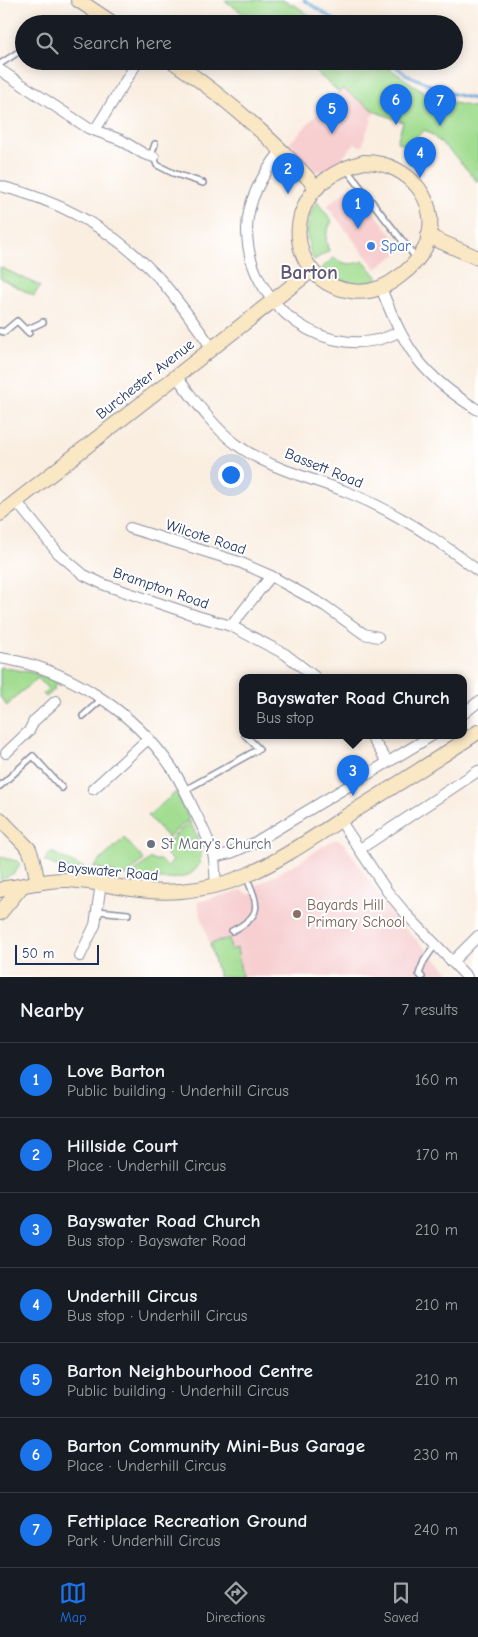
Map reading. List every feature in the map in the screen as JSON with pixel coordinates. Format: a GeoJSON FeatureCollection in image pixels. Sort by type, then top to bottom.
{"type":"FeatureCollection","features":[{"type":"Feature","properties":{"kind":"street"},"geometry":{"type":"LineString","coordinates":[[79,0],[101,15]]}},
{"type":"Feature","properties":{"kind":"street"},"geometry":{"type":"LineString","coordinates":[[0,70],[88,128],[121,140],[144,154],[153,156]]}},
{"type":"Feature","properties":{"kind":"street"},"geometry":{"type":"LineString","coordinates":[[95,130],[132,70]]}},
{"type":"Feature","properties":{"kind":"street"},"geometry":{"type":"LineString","coordinates":[[188,70],[242,116],[317,188]]}},
{"type":"Feature","properties":{"kind":"street"},"geometry":{"type":"LineString","coordinates":[[280,151],[256,190],[247,229],[252,263],[271,301],[294,321],[332,339],[370,342],[390,337],[399,332]]}},
{"type":"Feature","properties":{"kind":"street"},"geometry":{"type":"LineString","coordinates":[[364,162],[388,165],[407,176],[424,195],[430,217],[428,236],[424,249],[417,260],[402,275],[381,288],[369,291],[350,291],[319,278],[311,270],[302,252],[298,228],[305,204],[317,188],[345,168],[364,162]]}},
{"type":"Feature","properties":{"kind":"street"},"geometry":{"type":"LineString","coordinates":[[0,186],[59,206],[106,233],[160,279],[212,348]]}},
{"type":"Feature","properties":{"kind":"street"},"geometry":{"type":"LineString","coordinates":[[428,236],[478,258]]}},
{"type":"Feature","properties":{"kind":"street","name":"Burchester Avenue"},"geometry":{"type":"LineString","coordinates":[[0,514],[311,270]]}},
{"type":"Feature","properties":{"kind":"street"},"geometry":{"type":"LineString","coordinates":[[381,288],[399,332],[417,360],[430,375],[454,395],[478,410]]}},
{"type":"Feature","properties":{"kind":"street","name":"Bassett Road"},"geometry":{"type":"LineString","coordinates":[[176,376],[223,433],[244,450],[259,459],[350,494],[379,508],[432,538],[478,571]]}},
{"type":"Feature","properties":{"kind":"street","name":"Brampton Road"},"geometry":{"type":"LineString","coordinates":[[16,501],[58,553],[84,575],[105,585],[231,626],[285,654],[311,674]]}},
{"type":"Feature","properties":{"kind":"street","name":"Wilcote Road"},"geometry":{"type":"LineString","coordinates":[[130,528],[239,562],[271,576],[324,606],[364,634],[378,637]]}},
{"type":"Feature","properties":{"kind":"street"},"geometry":{"type":"LineString","coordinates":[[231,626],[271,576]]}},
{"type":"Feature","properties":{"kind":"street"},"geometry":{"type":"LineString","coordinates":[[0,658],[24,662],[80,685],[102,699],[148,739],[171,767],[185,790],[214,857],[216,884]]}},
{"type":"Feature","properties":{"kind":"street"},"geometry":{"type":"LineString","coordinates":[[6,752],[29,731],[34,721],[56,701]]}},
{"type":"Feature","properties":{"kind":"street"},"geometry":{"type":"LineString","coordinates":[[467,711],[478,702]]}},
{"type":"Feature","properties":{"kind":"street","name":"Bayswater Road"},"geometry":{"type":"LineString","coordinates":[[0,890],[67,880],[101,883],[130,890],[183,891],[246,876],[265,867],[428,766],[478,732]]}},
{"type":"Feature","properties":{"kind":"street"},"geometry":{"type":"LineString","coordinates":[[93,788],[148,739]]}},
{"type":"Feature","properties":{"kind":"street"},"geometry":{"type":"LineString","coordinates":[[373,739],[387,762]]}},
{"type":"Feature","properties":{"kind":"street"},"geometry":{"type":"LineString","coordinates":[[214,857],[231,853],[254,843],[426,739]]}},
{"type":"Feature","properties":{"kind":"street"},"geometry":{"type":"LineString","coordinates":[[360,849],[478,770]]}},
{"type":"Feature","properties":{"kind":"street"},"geometry":{"type":"LineString","coordinates":[[0,819],[29,849],[34,860],[38,883]]}},
{"type":"Feature","properties":{"kind":"street"},"geometry":{"type":"LineString","coordinates":[[340,820],[397,903],[467,977]]}},
{"type":"Feature","properties":{"kind":"street"},"geometry":{"type":"LineString","coordinates":[[80,956],[95,925],[101,883]]}},
{"type":"Feature","properties":{"kind":"street"},"geometry":{"type":"LineString","coordinates":[[0,912],[22,886]]}},
{"type":"Feature","properties":{"kind":"street"},"geometry":{"type":"LineString","coordinates":[[452,962],[478,936]]}},
{"type":"Feature","properties":{"kind":"lane"},"geometry":{"type":"LineString","coordinates":[[0,64],[15,54]]}},
{"type":"Feature","properties":{"kind":"lane"},"geometry":{"type":"LineString","coordinates":[[155,144],[153,156],[158,165],[202,183]]}},
{"type":"Feature","properties":{"kind":"lane"},"geometry":{"type":"LineString","coordinates":[[345,168],[417,260]]}},
{"type":"Feature","properties":{"kind":"lane"},"geometry":{"type":"LineString","coordinates":[[0,332],[4,332],[18,321],[27,331],[43,322]]}},
{"type":"Feature","properties":{"kind":"lane"},"geometry":{"type":"LineString","coordinates":[[83,716],[102,699]]}},
{"type":"Feature","properties":{"kind":"lane"},"geometry":{"type":"LineString","coordinates":[[185,790],[259,749],[249,739]]}},
{"type":"Feature","properties":{"kind":"lane"},"geometry":{"type":"LineString","coordinates":[[0,786],[33,756],[62,788]]}},
{"type":"Feature","properties":{"kind":"lane"},"geometry":{"type":"LineString","coordinates":[[232,931],[250,920],[255,914],[256,909],[252,892],[246,876]]}},
{"type":"Feature","properties":{"kind":"lane"},"geometry":{"type":"LineString","coordinates":[[98,910],[128,914]]}},
{"type":"Feature","properties":{"kind":"lane"},"geometry":{"type":"LineString","coordinates":[[420,976],[424,961],[435,945]]}},
{"type":"Feature","properties":{"kind":"shaded area"},"geometry":{"type":"Polygon","coordinates":[[[342,88],[376,112],[370,118],[372,120],[362,147],[355,143],[342,158],[324,171],[317,171],[289,144],[342,88]]]}},
{"type":"Feature","properties":{"kind":"shaded area"},"geometry":{"type":"Polygon","coordinates":[[[353,185],[403,249],[376,269],[327,206],[353,185]]]}},
{"type":"Feature","properties":{"kind":"shaded area","name":"Bayards Hill Primary School"},"geometry":{"type":"Polygon","coordinates":[[[333,840],[339,840],[344,843],[402,925],[454,977],[219,977],[197,902],[242,890],[249,895],[257,890],[257,885],[333,840]]]}},
{"type":"Feature","properties":{"kind":"green space"},"geometry":{"type":"Polygon","coordinates":[[[224,0],[282,0],[310,15],[245,15],[224,0]]]}},
{"type":"Feature","properties":{"kind":"green space"},"geometry":{"type":"Polygon","coordinates":[[[313,70],[392,70],[435,99],[478,108],[478,183],[454,155],[425,130],[406,145],[397,142],[403,122],[376,112],[342,88],[339,92],[313,70]]]}},
{"type":"Feature","properties":{"kind":"green space"},"geometry":{"type":"Polygon","coordinates":[[[317,202],[332,221],[326,235],[329,251],[314,260],[307,231],[310,216],[317,202]]]}},
{"type":"Feature","properties":{"kind":"green space"},"geometry":{"type":"Polygon","coordinates":[[[334,258],[348,264],[364,261],[378,278],[363,283],[356,283],[334,277],[321,268],[334,258]]]}},
{"type":"Feature","properties":{"kind":"green space"},"geometry":{"type":"Polygon","coordinates":[[[0,267],[40,286],[34,296],[0,278],[0,267]]]}},
{"type":"Feature","properties":{"kind":"green space"},"geometry":{"type":"Polygon","coordinates":[[[0,667],[35,673],[61,685],[53,686],[55,689],[46,697],[43,694],[48,689],[38,678],[7,706],[0,697],[0,667]]]}},
{"type":"Feature","properties":{"kind":"green space"},"geometry":{"type":"Polygon","coordinates":[[[176,792],[189,819],[168,838],[148,816],[176,792]]]}},
{"type":"Feature","properties":{"kind":"green space"},"geometry":{"type":"Polygon","coordinates":[[[190,821],[201,851],[200,863],[194,871],[186,876],[175,879],[151,879],[130,876],[151,858],[152,860],[160,860],[167,867],[173,861],[167,855],[168,847],[166,845],[190,821]]]}},
{"type":"Feature","properties":{"kind":"green space"},"geometry":{"type":"Polygon","coordinates":[[[124,838],[144,860],[126,876],[93,867],[124,838]]]}},
{"type":"Feature","properties":{"kind":"green space"},"geometry":{"type":"Polygon","coordinates":[[[51,852],[81,867],[114,877],[59,867],[44,861],[51,852]]]}},
{"type":"Feature","properties":{"kind":"green space"},"geometry":{"type":"Polygon","coordinates":[[[0,857],[17,861],[20,864],[9,876],[0,880],[0,857]]]}},
{"type":"Feature","properties":{"kind":"green space"},"geometry":{"type":"Polygon","coordinates":[[[229,938],[231,950],[237,948],[242,977],[219,977],[210,944],[229,938]]]}},
{"type":"Feature","properties":{"kind":"waterway"},"geometry":{"type":"LineString","coordinates":[[304,0],[327,15]]}},
{"type":"Feature","properties":{"kind":"waterway"},"geometry":{"type":"LineString","coordinates":[[400,70],[405,74],[450,93],[478,100]]}},
{"type":"Feature","properties":{"kind":"place","name":"Barton Community Mini-Bus Garage"},"geometry":{"type":"Point","coordinates":[396,125]}},
{"type":"Feature","properties":{"kind":"place","name":"Fettiplace Recreation Ground"},"geometry":{"type":"Point","coordinates":[440,126]}},
{"type":"Feature","properties":{"kind":"place","name":"Barton Neighbourhood Centre"},"geometry":{"type":"Point","coordinates":[332,134]}},
{"type":"Feature","properties":{"kind":"place","name":"Underhill Circus"},"geometry":{"type":"Point","coordinates":[420,178]}},
{"type":"Feature","properties":{"kind":"place","name":"Hillside Court"},"geometry":{"type":"Point","coordinates":[288,194]}},
{"type":"Feature","properties":{"kind":"place","name":"Love Barton"},"geometry":{"type":"Point","coordinates":[358,229]}},
{"type":"Feature","properties":{"kind":"place","name":"Spar"},"geometry":{"type":"Point","coordinates":[371,246]}},
{"type":"Feature","properties":{"kind":"place","name":"Bayswater Road Church"},"geometry":{"type":"Point","coordinates":[353,796]}},
{"type":"Feature","properties":{"kind":"place","name":"St Mary's Church"},"geometry":{"type":"Point","coordinates":[151,844]}},
{"type":"Feature","properties":{"kind":"place","name":"Bayards Hill Primary School"},"geometry":{"type":"Point","coordinates":[297,914]}},
{"type":"Feature","properties":{"kind":"district","name":"Barton"},"geometry":{"type":"Point","coordinates":[309,272]}}]}
